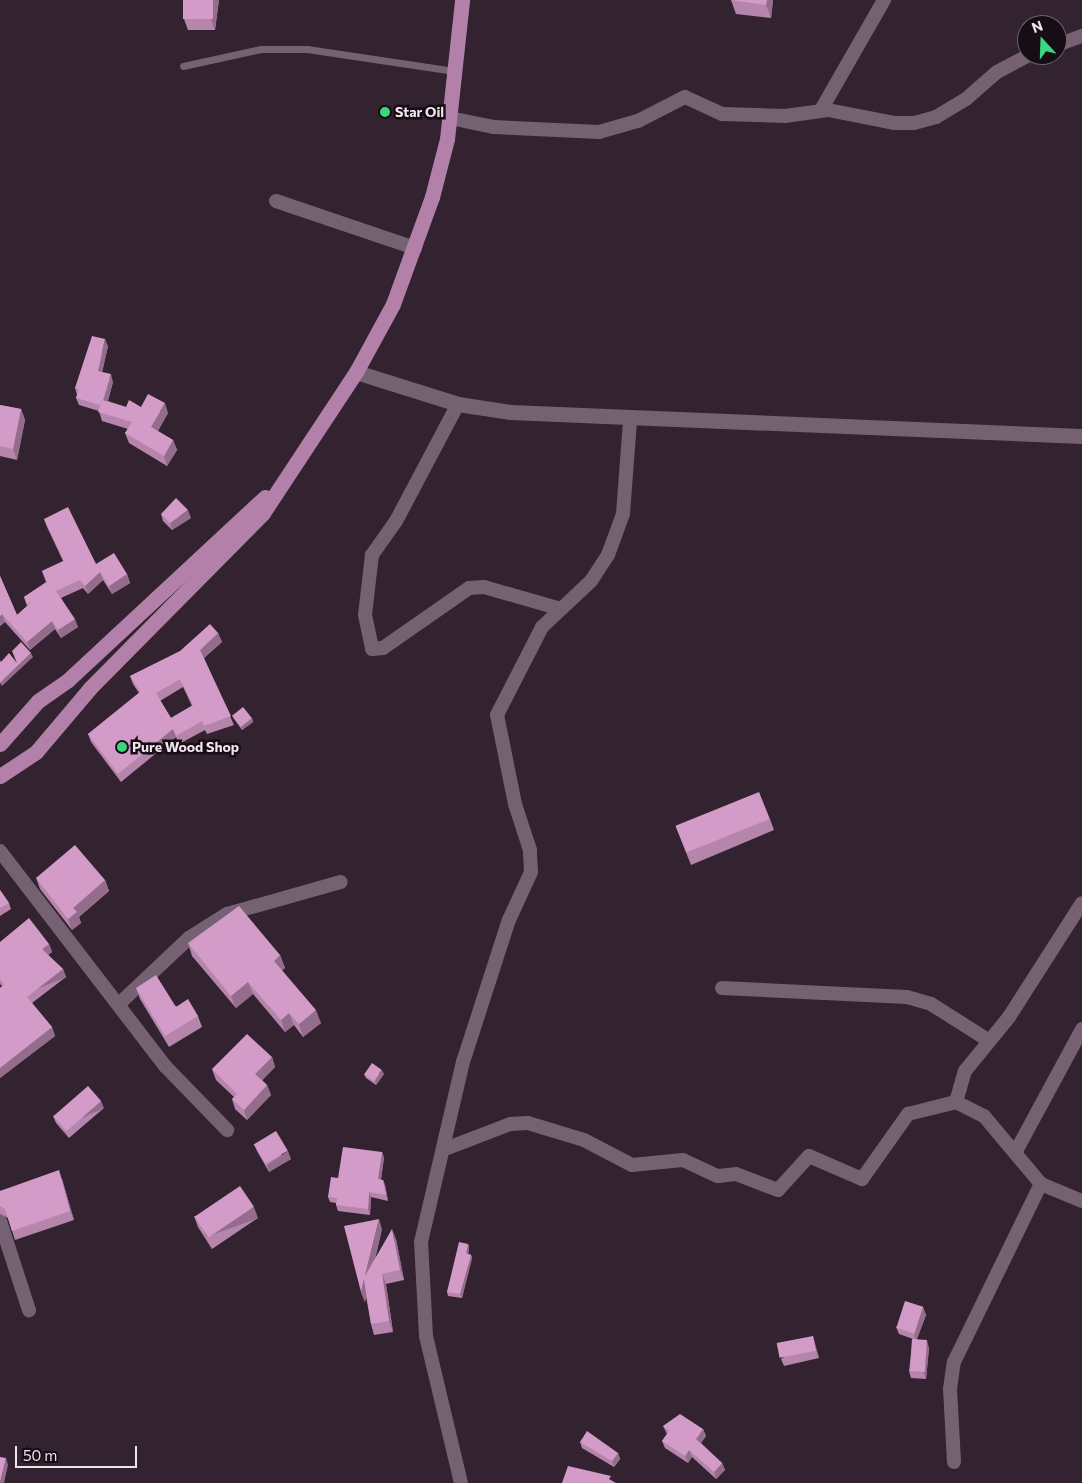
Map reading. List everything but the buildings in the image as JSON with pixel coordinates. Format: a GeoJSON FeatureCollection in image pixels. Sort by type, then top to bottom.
{"type":"FeatureCollection","features":[{"type":"Feature","properties":{"kind":"highway"},"geometry":{"type":"LineString","coordinates":[[0,776],[36,752],[66,721],[90,688],[262,513],[356,372],[392,304],[415,248],[450,118],[457,71],[462,0]]}},
{"type":"Feature","properties":{"kind":"highway"},"geometry":{"type":"LineString","coordinates":[[0,744],[38,701],[68,680],[286,477]]}},
{"type":"Feature","properties":{"kind":"street"},"geometry":{"type":"LineString","coordinates":[[821,110],[884,0]]}},
{"type":"Feature","properties":{"kind":"street"},"geometry":{"type":"LineString","coordinates":[[1067,41],[1082,36]]}},
{"type":"Feature","properties":{"kind":"street"},"geometry":{"type":"LineString","coordinates":[[450,118],[494,127],[599,132],[638,121],[685,97],[729,114],[786,116],[821,110],[914,123],[936,117],[966,99],[997,72],[1017,61]]}},
{"type":"Feature","properties":{"kind":"street"},"geometry":{"type":"LineString","coordinates":[[276,201],[415,248]]}},
{"type":"Feature","properties":{"kind":"street"},"geometry":{"type":"LineString","coordinates":[[356,372],[458,404],[510,412],[630,420],[1082,436]]}},
{"type":"Feature","properties":{"kind":"street"},"geometry":{"type":"LineString","coordinates":[[458,404],[396,521],[372,555],[365,615],[372,649],[383,648],[469,588],[484,587],[561,609]]}},
{"type":"Feature","properties":{"kind":"street"},"geometry":{"type":"LineString","coordinates":[[460,1483],[426,1336],[421,1242],[445,1149],[463,1062],[510,920],[531,872],[530,850],[515,804],[497,715],[542,627],[591,581],[611,546],[623,514],[630,420]]}},
{"type":"Feature","properties":{"kind":"street"},"geometry":{"type":"LineString","coordinates":[[0,851],[84,964],[120,1003],[166,1067],[228,1130]]}},
{"type":"Feature","properties":{"kind":"street"},"geometry":{"type":"LineString","coordinates":[[120,1003],[189,938],[227,914],[341,882]]}},
{"type":"Feature","properties":{"kind":"street"},"geometry":{"type":"LineString","coordinates":[[956,1102],[966,1071],[988,1040],[1009,1017],[1082,903]]}},
{"type":"Feature","properties":{"kind":"street"},"geometry":{"type":"LineString","coordinates":[[722,988],[907,997],[931,1004],[988,1040]]}},
{"type":"Feature","properties":{"kind":"street"},"geometry":{"type":"LineString","coordinates":[[1016,1153],[1082,1029]]}},
{"type":"Feature","properties":{"kind":"street"},"geometry":{"type":"LineString","coordinates":[[445,1149],[510,1124],[528,1123],[584,1140],[632,1165],[683,1160],[718,1176],[736,1174],[778,1190],[810,1156],[862,1179],[908,1114],[956,1102],[984,1116],[1041,1184],[1082,1201]]}},
{"type":"Feature","properties":{"kind":"street"},"geometry":{"type":"LineString","coordinates":[[954,1462],[950,1389],[954,1362],[1041,1184]]}},
{"type":"Feature","properties":{"kind":"street"},"geometry":{"type":"LineString","coordinates":[[0,1221],[29,1310]]}},
{"type":"Feature","properties":{"kind":"lane"},"geometry":{"type":"LineString","coordinates":[[183,66],[261,49],[307,49],[457,71]]}},
{"type":"Feature","properties":{"kind":"place","name":"Star Oil"},"geometry":{"type":"Point","coordinates":[385,112]}},
{"type":"Feature","properties":{"kind":"place","name":"Pure Wood Shop"},"geometry":{"type":"Point","coordinates":[122,747]}}]}
